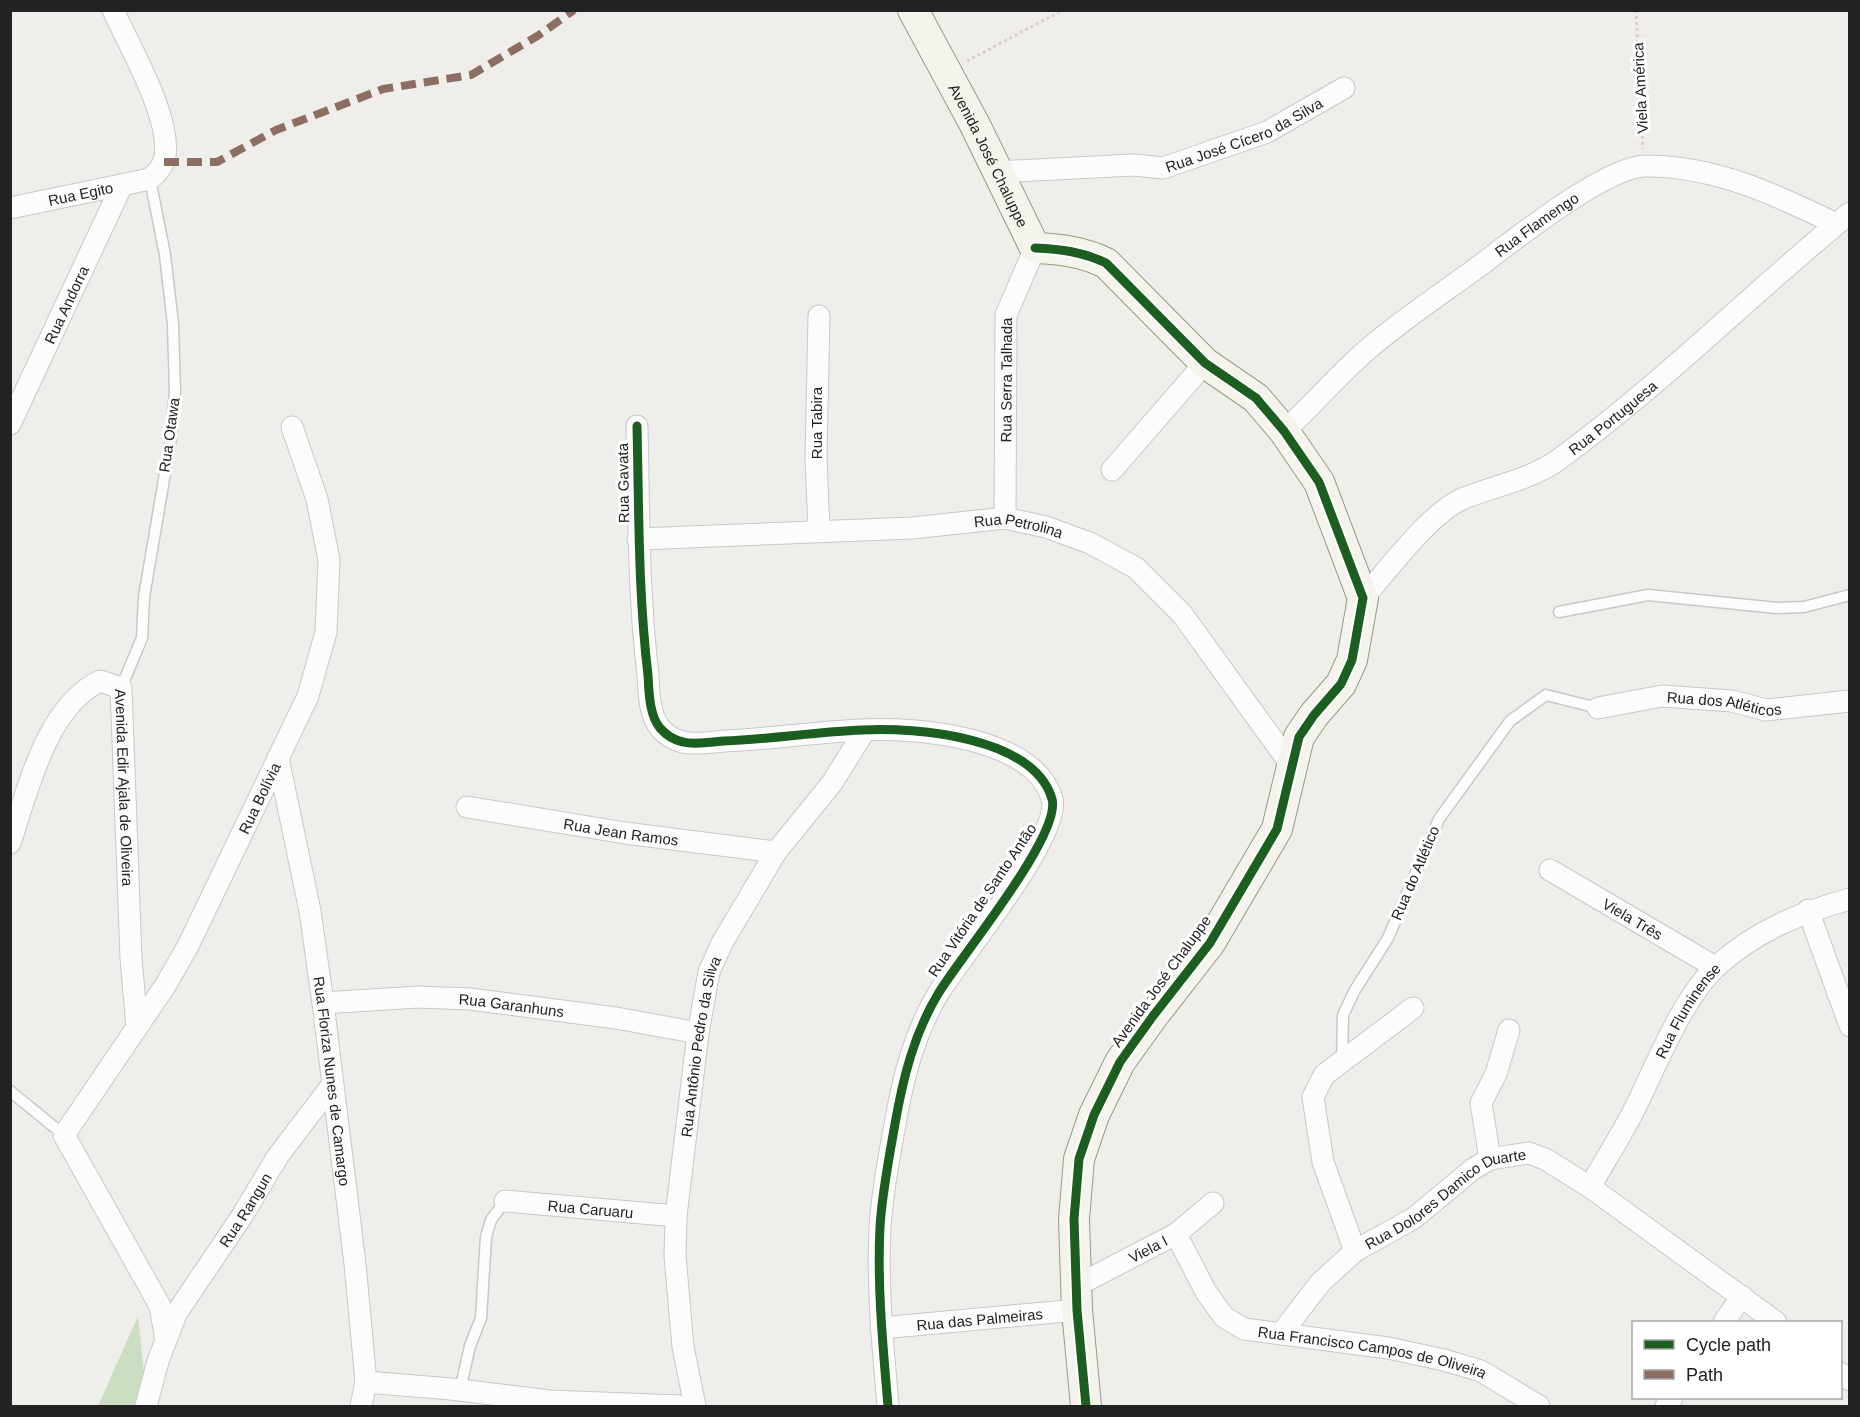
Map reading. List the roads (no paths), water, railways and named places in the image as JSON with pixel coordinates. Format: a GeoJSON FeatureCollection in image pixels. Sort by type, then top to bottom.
{"type":"FeatureCollection","features":[{"type":"Feature","properties":{"kind":"street"},"geometry":{"type":"LineString","coordinates":[[113,10],[158,108],[165,129],[164,162],[150,179]]}},
{"type":"Feature","properties":{"kind":"street","name":"Avenida José Chaluppe"},"geometry":{"type":"LineString","coordinates":[[913,10],[947,72],[1035,248]]}},
{"type":"Feature","properties":{"kind":"street","name":"Rua José Cícero da Silva"},"geometry":{"type":"LineString","coordinates":[[996,172],[1134,165],[1163,168],[1267,132],[1344,88]]}},
{"type":"Feature","properties":{"kind":"street","name":"Rua Flamengo"},"geometry":{"type":"LineString","coordinates":[[1284,431],[1318,401],[1366,351],[1400,323],[1586,190],[1614,175],[1645,165],[1735,180],[1843,219]]}},
{"type":"Feature","properties":{"kind":"street","name":"Rua Egito"},"geometry":{"type":"LineString","coordinates":[[10,208],[150,179]]}},
{"type":"Feature","properties":{"kind":"street","name":"Rua Andorra"},"geometry":{"type":"LineString","coordinates":[[10,424],[122,185]]}},
{"type":"Feature","properties":{"kind":"street","name":"Rua Portuguesa"},"geometry":{"type":"LineString","coordinates":[[1363,598],[1441,511],[1462,499],[1489,491],[1556,462],[1715,331],[1843,219]]}},
{"type":"Feature","properties":{"kind":"street"},"geometry":{"type":"LineString","coordinates":[[1035,248],[1072,251],[1106,262],[1204,363],[1256,398],[1284,431],[1319,482],[1363,598]]}},
{"type":"Feature","properties":{"kind":"street","name":"Rua Serra Talhada"},"geometry":{"type":"LineString","coordinates":[[1005,518],[1006,315],[1035,248]]}},
{"type":"Feature","properties":{"kind":"street","name":"Rua Tabira"},"geometry":{"type":"LineString","coordinates":[[819,316],[816,458],[819,531]]}},
{"type":"Feature","properties":{"kind":"street"},"geometry":{"type":"LineString","coordinates":[[1112,470],[1204,363]]}},
{"type":"Feature","properties":{"kind":"street","name":"Rua Gavata"},"geometry":{"type":"LineString","coordinates":[[637,426],[638,540]]}},
{"type":"Feature","properties":{"kind":"street","name":"Rua Bolívia"},"geometry":{"type":"LineString","coordinates":[[64,1135],[137,1028],[188,946],[308,696],[326,632],[328,560],[317,499],[292,427]]}},
{"type":"Feature","properties":{"kind":"street","name":"Rua Petrolina"},"geometry":{"type":"LineString","coordinates":[[638,540],[912,528],[1005,518],[1046,526],[1079,539],[1136,568],[1182,614],[1294,769]]}},
{"type":"Feature","properties":{"kind":"street","name":"Rua Vitória de Santo Antão"},"geometry":{"type":"LineString","coordinates":[[638,540],[643,636],[651,706],[657,726],[669,737],[686,743],[781,739],[865,730],[927,734],[981,742],[1018,758],[1041,777],[1053,802],[1049,827],[1034,856],[937,995],[914,1042],[896,1118],[880,1226],[881,1328],[888,1407]]}},
{"type":"Feature","properties":{"kind":"street","name":"Avenida José Chaluppe"},"geometry":{"type":"LineString","coordinates":[[1086,1407],[1077,1298],[1074,1219],[1079,1159],[1094,1115],[1120,1062],[1210,943],[1255,870],[1277,829],[1294,769],[1299,737],[1314,715],[1341,684],[1352,660],[1363,598]]}},
{"type":"Feature","properties":{"kind":"street","name":"Avenida Edir Ajala de Oliveira"},"geometry":{"type":"LineString","coordinates":[[10,843],[40,756],[63,714],[82,690],[100,681],[121,687],[137,1028]]}},
{"type":"Feature","properties":{"kind":"street","name":"Rua dos Atléticos"},"geometry":{"type":"LineString","coordinates":[[1598,708],[1662,696],[1732,701],[1766,710],[1850,701]]}},
{"type":"Feature","properties":{"kind":"street","name":"Rua Antônio Pedro da Silva"},"geometry":{"type":"LineString","coordinates":[[695,1407],[683,1347],[675,1256],[676,1216],[698,1033],[713,962],[776,852],[832,783],[865,730]]}},
{"type":"Feature","properties":{"kind":"street","name":"Rua Floriza Nunes de Camargo"},"geometry":{"type":"LineString","coordinates":[[278,758],[310,911],[323,1003],[355,1264],[366,1382],[361,1407]]}},
{"type":"Feature","properties":{"kind":"street","name":"Rua Jean Ramos"},"geometry":{"type":"LineString","coordinates":[[467,807],[625,833],[776,852]]}},
{"type":"Feature","properties":{"kind":"street","name":"Viela Três"},"geometry":{"type":"LineString","coordinates":[[1550,870],[1715,967]]}},
{"type":"Feature","properties":{"kind":"street","name":"Rua Fluminense"},"geometry":{"type":"LineString","coordinates":[[1590,1187],[1631,1116],[1687,1006],[1715,967],[1760,933],[1808,910],[1850,899]]}},
{"type":"Feature","properties":{"kind":"street"},"geometry":{"type":"LineString","coordinates":[[1808,910],[1849,1020]]}},
{"type":"Feature","properties":{"kind":"street","name":"Rua Garanhuns"},"geometry":{"type":"LineString","coordinates":[[323,1003],[418,997],[470,999],[616,1018],[698,1033]]}},
{"type":"Feature","properties":{"kind":"street"},"geometry":{"type":"LineString","coordinates":[[1355,1251],[1323,1162],[1313,1097],[1324,1075],[1413,1008]]}},
{"type":"Feature","properties":{"kind":"street"},"geometry":{"type":"LineString","coordinates":[[1490,1160],[1481,1103],[1496,1074],[1509,1030]]}},
{"type":"Feature","properties":{"kind":"street","name":"Rua Rangun"},"geometry":{"type":"LineString","coordinates":[[166,1340],[176,1314],[242,1216],[278,1156],[332,1085]]}},
{"type":"Feature","properties":{"kind":"street"},"geometry":{"type":"LineString","coordinates":[[64,1135],[160,1306],[166,1340],[146,1407]]}},
{"type":"Feature","properties":{"kind":"street","name":"Rua Dolores Damico Duarte"},"geometry":{"type":"LineString","coordinates":[[1281,1334],[1320,1283],[1355,1251],[1414,1218],[1473,1169],[1490,1160],[1529,1154],[1545,1159],[1590,1187],[1773,1321]]}},
{"type":"Feature","properties":{"kind":"street","name":"Rua Caruaru"},"geometry":{"type":"LineString","coordinates":[[505,1202],[676,1216]]}},
{"type":"Feature","properties":{"kind":"street","name":"Viela I"},"geometry":{"type":"LineString","coordinates":[[1077,1298],[1176,1234],[1213,1203]]}},
{"type":"Feature","properties":{"kind":"street","name":"Rua Francisco Campos de Oliveira"},"geometry":{"type":"LineString","coordinates":[[1176,1234],[1206,1292],[1224,1317],[1244,1329],[1388,1348],[1444,1360],[1481,1371],[1539,1407]]}},
{"type":"Feature","properties":{"kind":"street"},"geometry":{"type":"LineString","coordinates":[[1725,1321],[1742,1296]]}},
{"type":"Feature","properties":{"kind":"street","name":"Rua das Palmeiras"},"geometry":{"type":"LineString","coordinates":[[881,1328],[1077,1298]]}},
{"type":"Feature","properties":{"kind":"street"},"geometry":{"type":"LineString","coordinates":[[366,1382],[460,1390],[550,1404],[680,1407]]}},
{"type":"Feature","properties":{"kind":"lane","name":"Rua Otawa"},"geometry":{"type":"LineString","coordinates":[[121,687],[142,638],[144,597],[171,438],[175,392],[171,301],[165,255],[150,179]]}},
{"type":"Feature","properties":{"kind":"lane"},"geometry":{"type":"LineString","coordinates":[[1559,612],[1648,595],[1777,608],[1804,608],[1850,596]]}},
{"type":"Feature","properties":{"kind":"lane","name":"Rua do Atlético"},"geometry":{"type":"LineString","coordinates":[[1342,1061],[1343,1015],[1355,990],[1388,938],[1439,819],[1510,722],[1546,695],[1598,708]]}},
{"type":"Feature","properties":{"kind":"lane"},"geometry":{"type":"LineString","coordinates":[[10,1091],[64,1135]]}},
{"type":"Feature","properties":{"kind":"lane"},"geometry":{"type":"LineString","coordinates":[[460,1390],[470,1347],[481,1318],[486,1237],[491,1220],[505,1202]]}}]}
